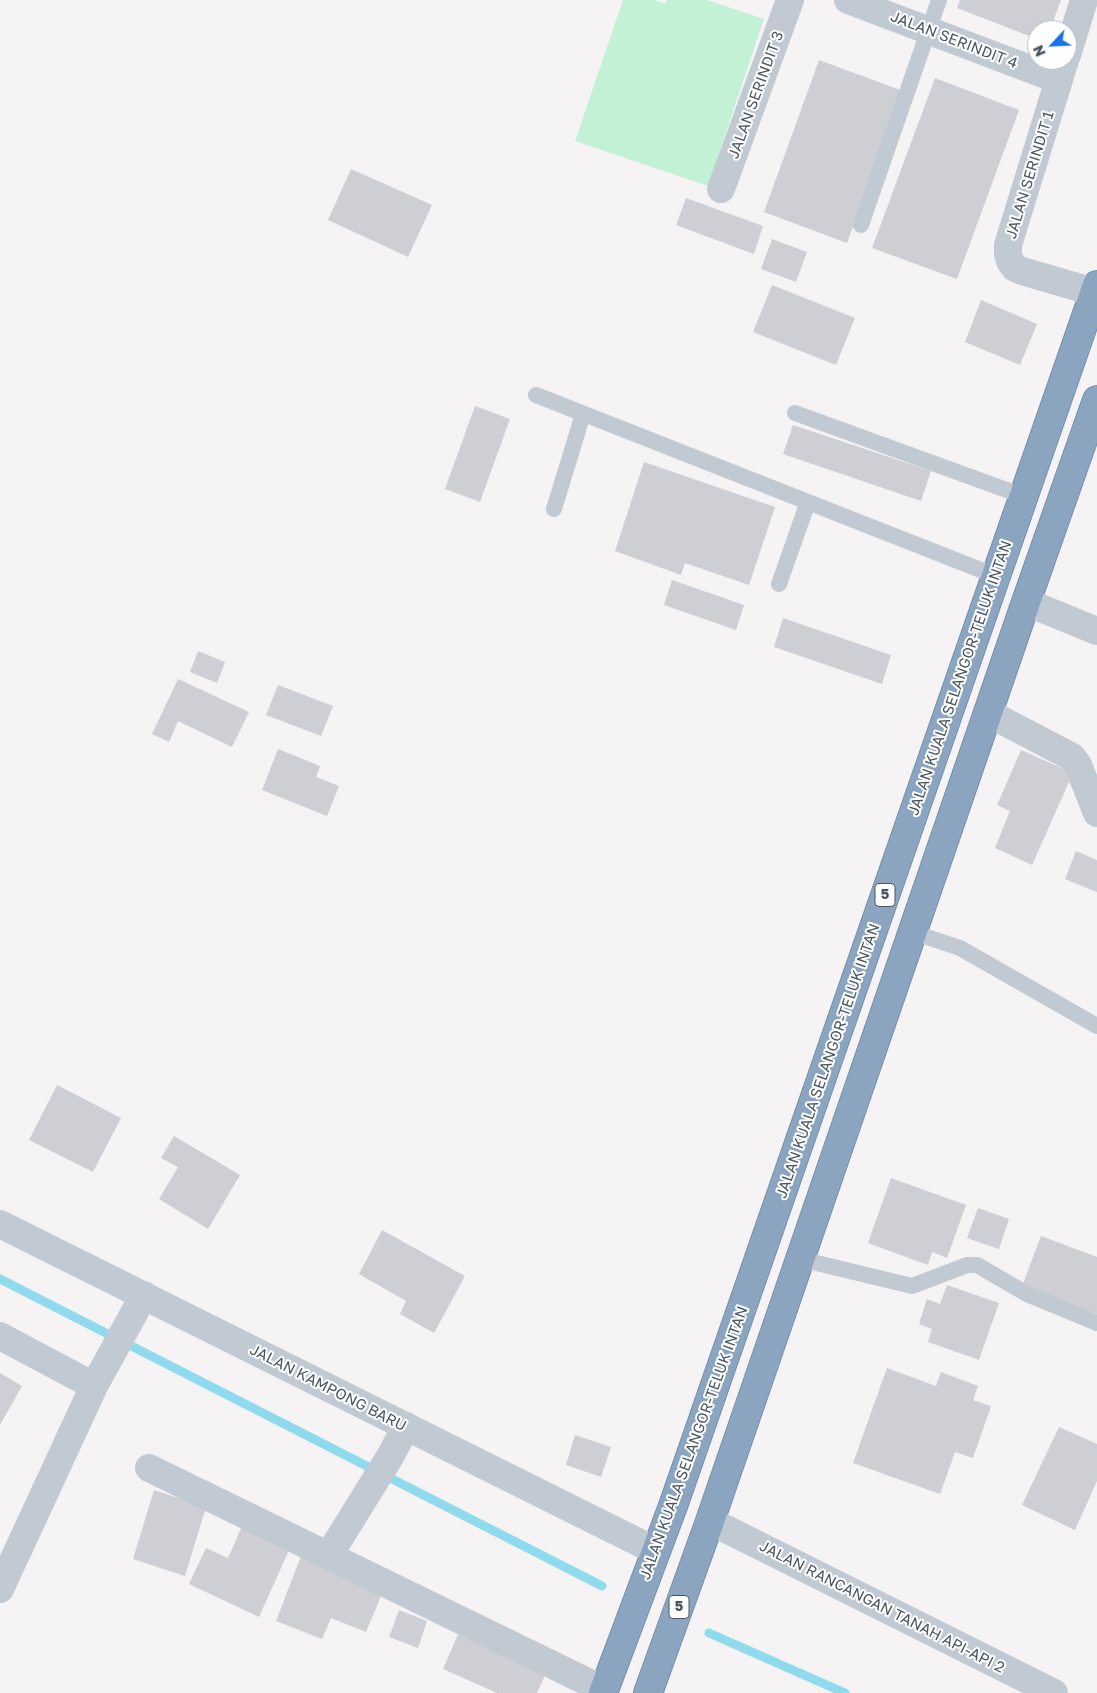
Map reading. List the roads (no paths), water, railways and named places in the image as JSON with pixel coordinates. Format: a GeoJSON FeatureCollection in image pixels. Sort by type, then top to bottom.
{"type":"FeatureCollection","features":[{"type":"Feature","properties":{"kind":"highway","name":"JALAN KUALA SELANGOR-TELUK INTAN"},"geometry":{"type":"LineString","coordinates":[[604,1692],[656,1551],[1096,288]]}},
{"type":"Feature","properties":{"kind":"highway","name":"5"},"geometry":{"type":"LineString","coordinates":[[648,1693],[710,1521],[1026,602],[1090,445],[1097,400]]}},
{"type":"Feature","properties":{"kind":"street","name":"JALAN SERINDIT 3"},"geometry":{"type":"LineString","coordinates":[[721,189],[790,0]]}},
{"type":"Feature","properties":{"kind":"street","name":"JALAN SERINDIT 4"},"geometry":{"type":"LineString","coordinates":[[848,0],[928,30],[1027,55]]}},
{"type":"Feature","properties":{"kind":"street","name":"JALAN SERINDIT 1"},"geometry":{"type":"LineString","coordinates":[[1077,23],[1084,0]]}},
{"type":"Feature","properties":{"kind":"street","name":"JALAN SERINDIT 1"},"geometry":{"type":"LineString","coordinates":[[1062,70],[1008,245],[1008,254],[1015,268],[1022,271],[1096,288]]}},
{"type":"Feature","properties":{"kind":"street"},"geometry":{"type":"LineString","coordinates":[[1026,602],[1097,631]]}},
{"type":"Feature","properties":{"kind":"street"},"geometry":{"type":"LineString","coordinates":[[988,713],[1072,757],[1078,765],[1097,813]]}},
{"type":"Feature","properties":{"kind":"street","name":"JALAN KAMPONG BARU"},"geometry":{"type":"LineString","coordinates":[[0,1224],[656,1551]]}},
{"type":"Feature","properties":{"kind":"street"},"geometry":{"type":"LineString","coordinates":[[0,1589],[94,1386],[144,1295]]}},
{"type":"Feature","properties":{"kind":"street"},"geometry":{"type":"LineString","coordinates":[[0,1336],[94,1386]]}},
{"type":"Feature","properties":{"kind":"street"},"geometry":{"type":"LineString","coordinates":[[328,1556],[391,1455],[406,1426]]}},
{"type":"Feature","properties":{"kind":"street"},"geometry":{"type":"LineString","coordinates":[[149,1468],[604,1692]]}},
{"type":"Feature","properties":{"kind":"street","name":"JALAN RANCANGAN TANAH API-API 2"},"geometry":{"type":"LineString","coordinates":[[710,1521],[1054,1693]]}},
{"type":"Feature","properties":{"kind":"lane"},"geometry":{"type":"LineString","coordinates":[[861,225],[939,0]]}},
{"type":"Feature","properties":{"kind":"lane"},"geometry":{"type":"LineString","coordinates":[[536,395],[996,576]]}},
{"type":"Feature","properties":{"kind":"lane"},"geometry":{"type":"LineString","coordinates":[[795,412],[1023,496]]}},
{"type":"Feature","properties":{"kind":"lane"},"geometry":{"type":"LineString","coordinates":[[554,509],[583,414]]}},
{"type":"Feature","properties":{"kind":"lane"},"geometry":{"type":"LineString","coordinates":[[779,584],[808,502]]}},
{"type":"Feature","properties":{"kind":"lane"},"geometry":{"type":"LineString","coordinates":[[912,932],[960,948],[1097,1026]]}},
{"type":"Feature","properties":{"kind":"lane"},"geometry":{"type":"LineString","coordinates":[[800,1259],[912,1286],[967,1266],[977,1265],[1027,1294],[1097,1323]]}},
{"type":"Feature","properties":{"kind":"waterway"},"geometry":{"type":"LineString","coordinates":[[0,1279],[602,1586]]}},
{"type":"Feature","properties":{"kind":"waterway"},"geometry":{"type":"LineString","coordinates":[[709,1633],[845,1693]]}}]}
